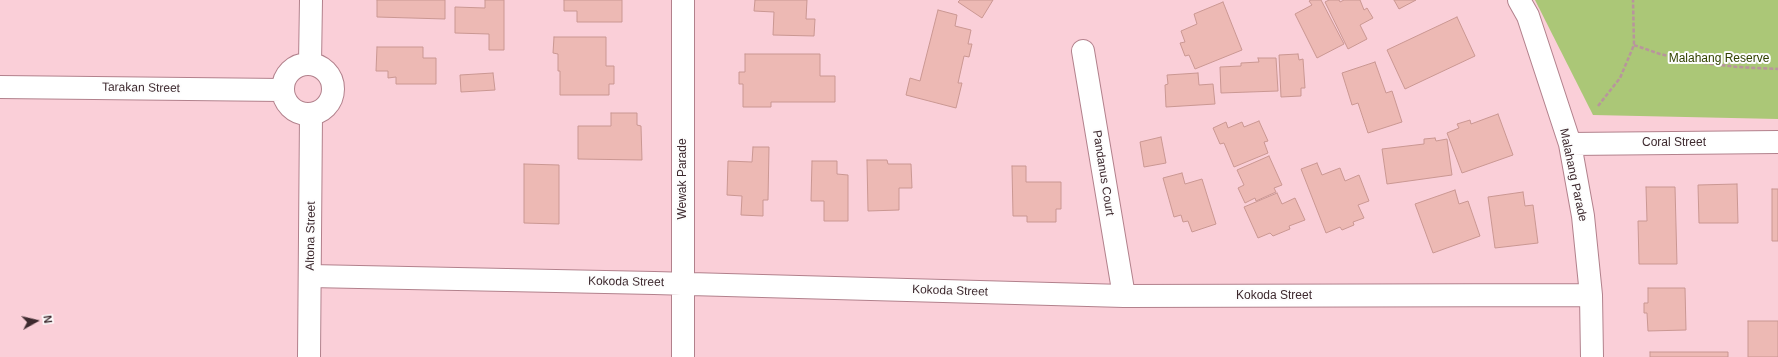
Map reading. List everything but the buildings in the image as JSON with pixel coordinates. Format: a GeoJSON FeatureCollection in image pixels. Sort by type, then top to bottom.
{"type":"FeatureCollection","features":[{"type":"Feature","properties":{"kind":"street"},"geometry":{"type":"LineString","coordinates":[[310,63],[311,0]]}},
{"type":"Feature","properties":{"kind":"street","name":"Wewak Parade"},"geometry":{"type":"LineString","coordinates":[[683,357],[684,0]]}},
{"type":"Feature","properties":{"kind":"street","name":"Malahang Parade"},"geometry":{"type":"LineString","coordinates":[[1519,0],[1528,16],[1570,144],[1583,216],[1590,295],[1592,357]]}},
{"type":"Feature","properties":{"kind":"street","name":"Pandanus Court"},"geometry":{"type":"LineString","coordinates":[[1083,51],[1124,296]]}},
{"type":"Feature","properties":{"kind":"street"},"geometry":{"type":"LineString","coordinates":[[310,63],[327,71],[332,79],[334,89],[332,98],[327,106],[320,112],[311,115],[300,114],[291,109],[285,100],[282,90],[284,79],[291,70],[300,65],[310,63]]}},
{"type":"Feature","properties":{"kind":"street","name":"Tarakan Street"},"geometry":{"type":"LineString","coordinates":[[0,87],[282,90]]}},
{"type":"Feature","properties":{"kind":"street","name":"Altona Street"},"geometry":{"type":"LineString","coordinates":[[310,357],[311,115]]}},
{"type":"Feature","properties":{"kind":"street","name":"Coral Street"},"geometry":{"type":"LineString","coordinates":[[1570,144],[1778,142]]}},
{"type":"Feature","properties":{"kind":"street","name":"Kokoda Street"},"geometry":{"type":"LineString","coordinates":[[310,276],[1124,296],[1590,295]]}},
{"type":"Feature","properties":{"kind":"path"},"geometry":{"type":"LineString","coordinates":[[1598,106],[1620,78],[1634,45],[1633,0]]}},
{"type":"Feature","properties":{"kind":"path"},"geometry":{"type":"LineString","coordinates":[[1634,45],[1660,54],[1695,62],[1778,69]]}},
{"type":"Feature","properties":{"kind":"green space","name":"Malahang Reserve"},"geometry":{"type":"Polygon","coordinates":[[[1535,0],[1778,0],[1778,119],[1593,115],[1535,0]]]}}]}
